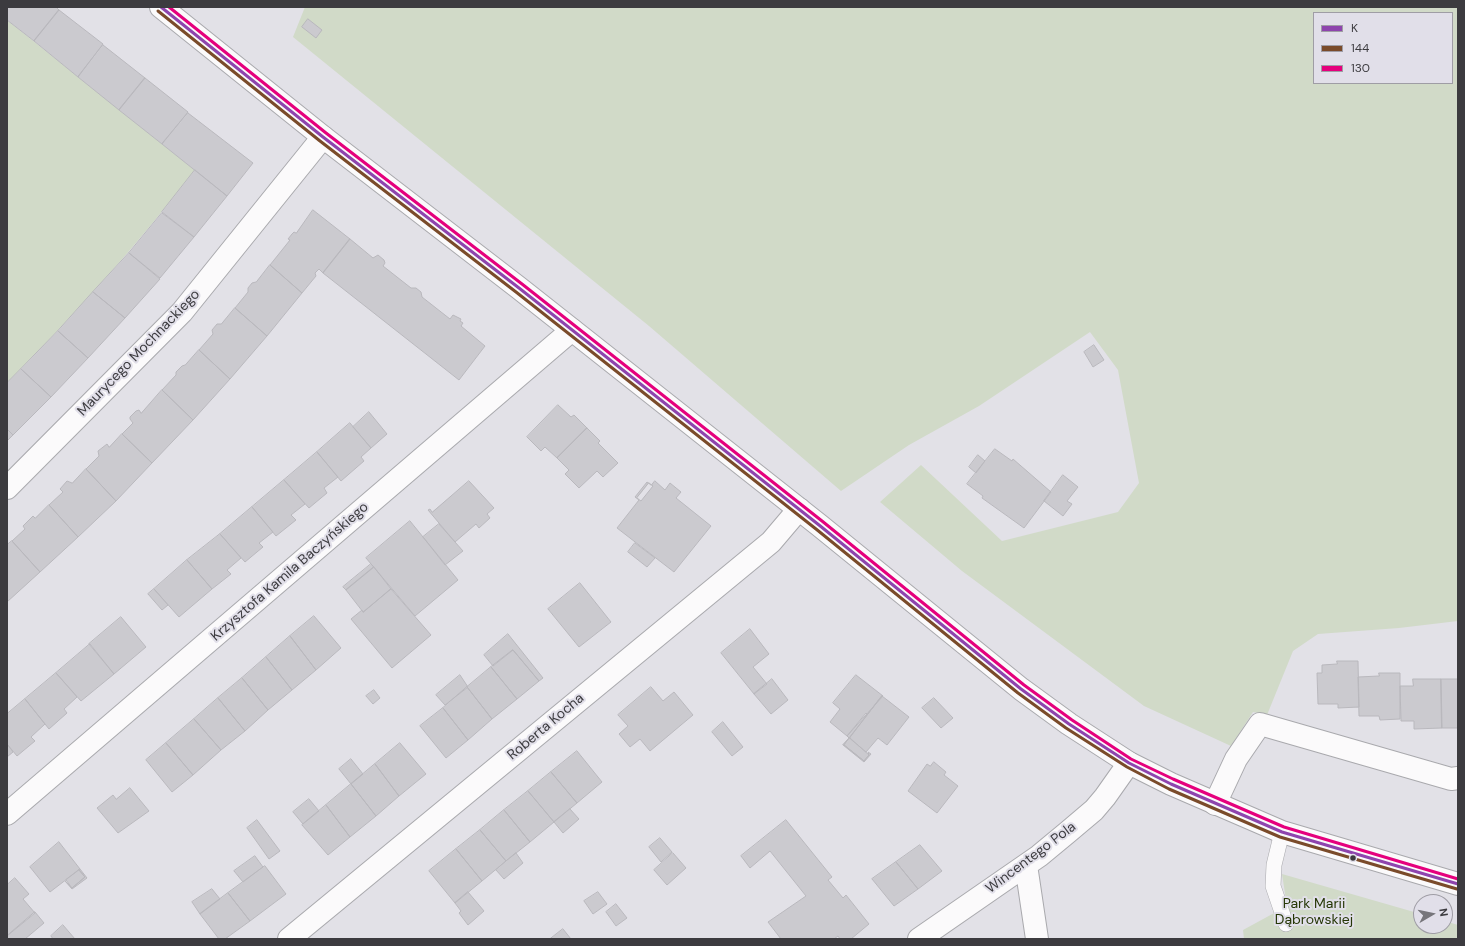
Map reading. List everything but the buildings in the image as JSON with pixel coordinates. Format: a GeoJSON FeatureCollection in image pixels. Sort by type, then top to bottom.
{"type":"FeatureCollection","features":[{"type":"Feature","properties":{"kind":"street"},"geometry":{"type":"LineString","coordinates":[[161,7],[323,137],[572,330],[799,509],[1021,689],[1069,724],[1129,763],[1215,804],[1282,832],[1458,884]]}},
{"type":"Feature","properties":{"kind":"street","name":"Maurycego Mochnackiego"},"geometry":{"type":"LineString","coordinates":[[7,488],[182,312],[323,137]]}},
{"type":"Feature","properties":{"kind":"street","name":"Krzysztofa Kamila Baczyńskiego"},"geometry":{"type":"LineString","coordinates":[[7,814],[572,330]]}},
{"type":"Feature","properties":{"kind":"street","name":"Roberta Kocha"},"geometry":{"type":"LineString","coordinates":[[289,939],[771,542],[799,509]]}},
{"type":"Feature","properties":{"kind":"street"},"geometry":{"type":"LineString","coordinates":[[1215,804],[1236,759],[1260,724],[1451,779],[1458,778]]}},
{"type":"Feature","properties":{"kind":"street","name":"Wincentego Pola"},"geometry":{"type":"LineString","coordinates":[[920,939],[1026,865],[1094,810],[1129,763]]}},
{"type":"Feature","properties":{"kind":"street"},"geometry":{"type":"LineString","coordinates":[[1026,865],[1037,939]]}},
{"type":"Feature","properties":{"kind":"lane"},"geometry":{"type":"LineString","coordinates":[[1282,832],[1274,865],[1273,886],[1286,924]]}},
{"type":"Feature","properties":{"kind":"green space"},"geometry":{"type":"Polygon","coordinates":[[[305,7],[1458,7],[1458,621],[1399,628],[1318,634],[1293,651],[1267,715],[1253,712],[1231,746],[1144,706],[962,571],[880,502],[921,465],[1002,541],[1118,512],[1139,483],[1118,370],[1090,332],[979,406],[909,445],[841,491],[649,326],[293,37],[305,7]]]}},
{"type":"Feature","properties":{"kind":"green space"},"geometry":{"type":"Polygon","coordinates":[[[7,20],[195,170],[151,226],[104,280],[7,383],[7,20]]]}},
{"type":"Feature","properties":{"kind":"green space","name":"Park Marii Dąbrowskiej"},"geometry":{"type":"Polygon","coordinates":[[[1282,874],[1413,912],[1413,934],[1453,934],[1453,923],[1458,925],[1458,939],[1244,939],[1243,930],[1287,906],[1282,874]]]}},
{"type":"Feature","properties":{"kind":"transit line","name":"K"},"geometry":{"type":"LineString","coordinates":[[161,7],[323,137],[519,288],[819,525],[1021,689],[1069,724],[1129,763],[1171,784],[1282,832],[1458,884]]}},
{"type":"Feature","properties":{"kind":"transit line","name":"130"},"geometry":{"type":"LineString","coordinates":[[169,7],[326,133],[522,284],[822,521],[1024,685],[1072,720],[1131,759],[1173,779],[1284,827],[1458,879]]}},
{"type":"Feature","properties":{"kind":"transit line","name":"144"},"geometry":{"type":"LineString","coordinates":[[158,11],[320,141],[516,292],[816,529],[1018,693],[1066,728],[1127,767],[1169,789],[1280,837],[1457,889]]}}]}
